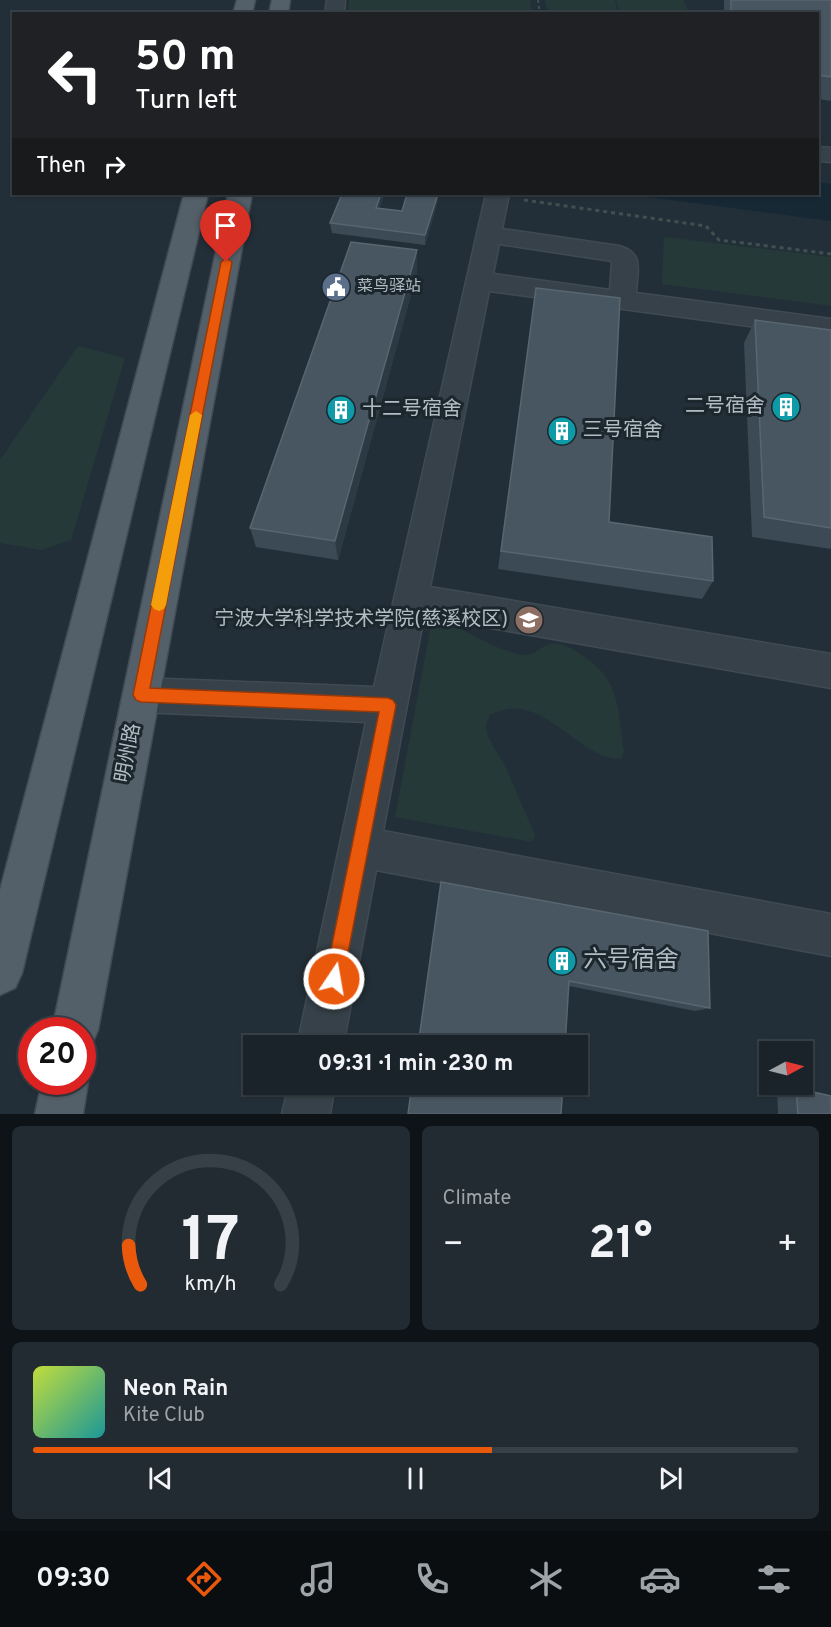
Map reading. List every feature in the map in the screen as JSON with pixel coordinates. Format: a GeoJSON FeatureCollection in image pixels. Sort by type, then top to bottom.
{"type":"FeatureCollection","features":[{"type":"Feature","properties":{"kind":"main road"},"geometry":{"type":"LineString","coordinates":[[0,973],[196,195]]}},
{"type":"Feature","properties":{"kind":"main road","name":"明州路"},"geometry":{"type":"LineString","coordinates":[[78,1017],[240,195]]}},
{"type":"Feature","properties":{"kind":"main road"},"geometry":{"type":"LineString","coordinates":[[59,1114],[63,1095]]}},
{"type":"Feature","properties":{"kind":"street"},"geometry":{"type":"LineString","coordinates":[[322,1035],[410,599],[497,195]]}},
{"type":"Feature","properties":{"kind":"street"},"geometry":{"type":"LineString","coordinates":[[488,235],[619,254],[625,258],[622,300]]}},
{"type":"Feature","properties":{"kind":"street"},"geometry":{"type":"LineString","coordinates":[[479,281],[831,328]]}},
{"type":"Feature","properties":{"kind":"street"},"geometry":{"type":"LineString","coordinates":[[410,599],[831,670]]}},
{"type":"Feature","properties":{"kind":"street"},"geometry":{"type":"LineString","coordinates":[[141,695],[388,705]]}},
{"type":"Feature","properties":{"kind":"street"},"geometry":{"type":"LineString","coordinates":[[361,847],[831,935]]}},
{"type":"Feature","properties":{"kind":"street"},"geometry":{"type":"LineString","coordinates":[[306,1114],[310,1095]]}},
{"type":"Feature","properties":{"kind":"path"},"geometry":{"type":"LineString","coordinates":[[497,195],[706,226],[719,240],[831,254]]}},
{"type":"Feature","properties":{"kind":"green space"},"geometry":{"type":"Polygon","coordinates":[[[349,0],[530,0],[532,12],[348,12],[349,0]]]}},
{"type":"Feature","properties":{"kind":"green space"},"geometry":{"type":"Polygon","coordinates":[[[545,0],[615,0],[618,12],[548,12],[545,0]]]}},
{"type":"Feature","properties":{"kind":"green space"},"geometry":{"type":"Polygon","coordinates":[[[616,0],[683,0],[689,12],[620,12],[616,0]]]}},
{"type":"Feature","properties":{"kind":"green space"},"geometry":{"type":"Polygon","coordinates":[[[664,237],[831,257],[831,306],[662,284],[664,237]]]}},
{"type":"Feature","properties":{"kind":"green space"},"geometry":{"type":"Polygon","coordinates":[[[78,346],[125,358],[71,540],[41,550],[0,543],[0,460],[78,346]]]}},
{"type":"Feature","properties":{"kind":"green space"},"geometry":{"type":"Polygon","coordinates":[[[432,620],[454,626],[518,654],[529,655],[551,644],[565,646],[577,652],[602,672],[614,694],[624,751],[621,759],[605,756],[589,749],[543,717],[526,710],[509,709],[490,715],[486,725],[488,737],[506,768],[535,835],[532,842],[395,817],[432,620]]]}},
{"type":"Feature","properties":{"kind":"water"},"geometry":{"type":"Polygon","coordinates":[[[819,182],[831,184],[831,221],[633,195],[819,195],[819,182]]]}},
{"type":"Feature","properties":{"kind":"building"},"geometry":{"type":"Polygon","coordinates":[[[731,0],[831,0],[831,77],[819,75],[819,12],[731,12],[731,0]]]}},
{"type":"Feature","properties":{"kind":"building"},"geometry":{"type":"Polygon","coordinates":[[[342,195],[381,195],[376,208],[402,211],[407,195],[438,195],[425,235],[330,223],[342,195]]]}},
{"type":"Feature","properties":{"kind":"building","name":"十二号宿舍"},"geometry":{"type":"Polygon","coordinates":[[[351,242],[417,250],[335,541],[250,528],[351,242]]]}},
{"type":"Feature","properties":{"kind":"building","name":"三号宿舍"},"geometry":{"type":"Polygon","coordinates":[[[536,288],[620,298],[609,522],[712,537],[713,581],[501,551],[536,288]]]}},
{"type":"Feature","properties":{"kind":"building","name":"二号宿舍"},"geometry":{"type":"Polygon","coordinates":[[[755,320],[831,330],[831,528],[764,517],[755,320]]]}},
{"type":"Feature","properties":{"kind":"building","name":"六号宿舍"},"geometry":{"type":"Polygon","coordinates":[[[441,882],[708,931],[710,1008],[569,981],[566,1035],[420,1035],[441,882]]]}},
{"type":"Feature","properties":{"kind":"building"},"geometry":{"type":"Polygon","coordinates":[[[813,1092],[831,1096],[831,1114],[798,1114],[797,1095],[813,1095],[813,1092]]]}},
{"type":"Feature","properties":{"kind":"building"},"geometry":{"type":"Polygon","coordinates":[[[411,1095],[562,1095],[561,1114],[408,1114],[411,1095]]]}},
{"type":"Feature","properties":{"kind":"slow traffic"},"geometry":{"type":"LineString","coordinates":[[159,605],[196,415]]}},
{"type":"Feature","properties":{"kind":"place","name":"菜鸟驿站"},"geometry":{"type":"Point","coordinates":[336,287]}},
{"type":"Feature","properties":{"kind":"place","name":"二号宿舍"},"geometry":{"type":"Point","coordinates":[786,407]}},
{"type":"Feature","properties":{"kind":"place","name":"十二号宿舍"},"geometry":{"type":"Point","coordinates":[341,410]}},
{"type":"Feature","properties":{"kind":"place","name":"三号宿舍"},"geometry":{"type":"Point","coordinates":[562,431]}},
{"type":"Feature","properties":{"kind":"place","name":"宁波大学科学技术学院(慈溪校区)"},"geometry":{"type":"Point","coordinates":[529,620]}},
{"type":"Feature","properties":{"kind":"place","name":"六号宿舍"},"geometry":{"type":"Point","coordinates":[562,961]}},
{"type":"Feature","properties":{"kind":"route"},"geometry":{"type":"LineString","coordinates":[[226,262],[141,695],[388,705],[334,979]]}}]}
